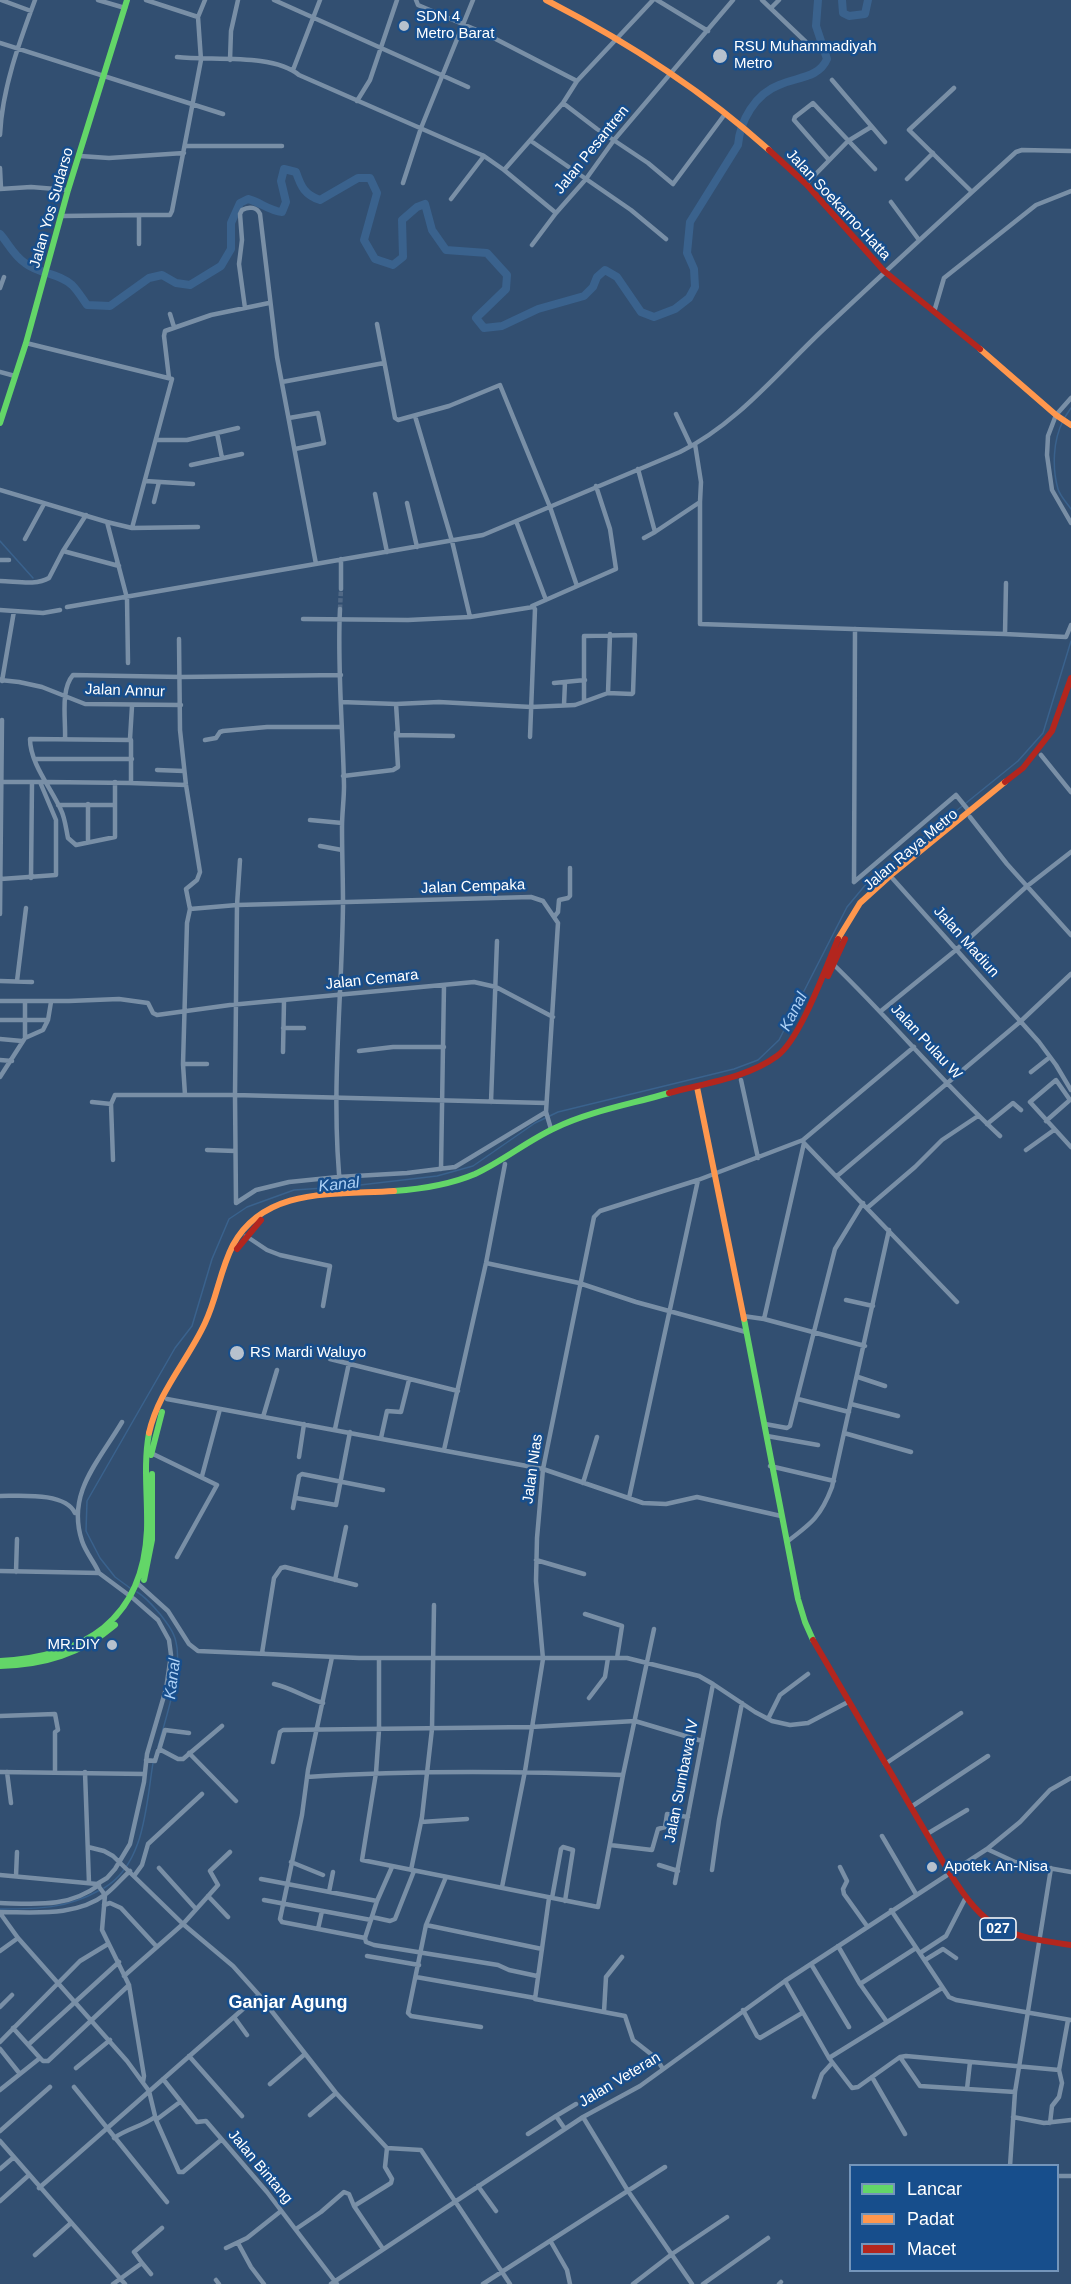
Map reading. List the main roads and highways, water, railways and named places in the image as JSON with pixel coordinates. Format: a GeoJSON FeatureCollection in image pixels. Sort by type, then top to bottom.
{"type":"FeatureCollection","features":[{"type":"Feature","properties":{"kind":"main road","name":"Jalan Yos Sudarso"},"geometry":{"type":"LineString","coordinates":[[0,423],[26,343],[68,190],[127,0]]}},
{"type":"Feature","properties":{"kind":"main road","name":"Jalan Soekarno-Hatta"},"geometry":{"type":"LineString","coordinates":[[546,0],[672,73],[741,125],[806,184],[884,271],[1000,365],[1057,416],[1070,424]]}},
{"type":"Feature","properties":{"kind":"main road"},"geometry":{"type":"LineString","coordinates":[[0,1666],[31,1665],[51,1661],[83,1649],[111,1630],[137,1592],[151,1558],[154,1533],[151,1437],[167,1399],[210,1327],[230,1263],[246,1236],[258,1222],[283,1207],[313,1200],[420,1188],[457,1181],[486,1169],[550,1127],[741,1080],[770,1067],[792,1048],[807,1024],[849,920],[866,897],[1017,774],[1040,748],[1058,717],[1071,678]]}},
{"type":"Feature","properties":{"kind":"main road","name":"Jalan Raya Metro"},"geometry":{"type":"LineString","coordinates":[[831,963],[865,906],[969,814],[1019,777],[1041,755],[1057,732],[1071,694]]}},
{"type":"Feature","properties":{"kind":"main road"},"geometry":{"type":"LineString","coordinates":[[0,1660],[21,1661],[40,1658],[77,1645],[104,1628],[137,1592],[146,1545],[146,1461],[162,1399],[209,1316],[223,1267],[241,1233],[258,1215],[280,1202],[296,1198],[340,1192],[362,1195],[421,1193],[458,1186],[473,1181],[505,1164],[541,1138],[572,1125],[697,1089],[755,1069],[779,1055],[795,1036],[819,990]]}},
{"type":"Feature","properties":{"kind":"main road","name":"027"},"geometry":{"type":"LineString","coordinates":[[697,1089],[765,1424],[770,1466],[802,1613],[816,1646],[965,1899],[985,1920],[1009,1934],[1071,1945]]}},
{"type":"Feature","properties":{"kind":"waterway"},"geometry":{"type":"LineString","coordinates":[[0,234],[21,260],[31,267],[67,281],[87,305],[110,306],[149,278],[162,275],[176,283],[190,285],[221,266],[231,249],[231,223],[240,203],[248,199],[282,212],[286,202],[281,181],[284,169],[296,172],[304,190],[320,200],[358,178],[370,178],[377,193],[364,240],[375,259],[393,265],[403,257],[402,220],[417,207],[425,204],[432,230],[446,250],[487,253],[507,275],[506,289],[476,318],[484,328],[502,326],[538,309],[584,296],[593,287],[597,277],[605,270],[617,277],[641,312],[654,317],[675,309],[689,298],[695,287],[694,269],[687,253],[690,222],[738,145],[739,136],[750,109],[770,89],[819,70],[827,59],[816,26],[818,0]]}},
{"type":"Feature","properties":{"kind":"waterway"},"geometry":{"type":"LineString","coordinates":[[842,0],[843,13],[849,16],[865,14],[868,0]]}},
{"type":"Feature","properties":{"kind":"waterway","name":"Kanal"},"geometry":{"type":"LineString","coordinates":[[1065,417],[1071,408]]}},
{"type":"Feature","properties":{"kind":"waterway","name":"Kanal"},"geometry":{"type":"LineString","coordinates":[[1063,421],[1055,445],[1055,472],[1059,492],[1071,509]]}},
{"type":"Feature","properties":{"kind":"waterway"},"geometry":{"type":"LineString","coordinates":[[0,541],[33,578]]}},
{"type":"Feature","properties":{"kind":"waterway","name":"Kanal"},"geometry":{"type":"LineString","coordinates":[[343,1187],[437,1176],[473,1166],[535,1123],[558,1112],[734,1069],[758,1060],[779,1040],[847,907],[867,883],[1018,761],[1043,733],[1071,641]]}},
{"type":"Feature","properties":{"kind":"waterway","name":"Kanal"},"geometry":{"type":"LineString","coordinates":[[130,1588],[115,1577],[100,1558],[86,1531],[87,1501],[175,1348],[192,1326],[212,1259],[229,1219],[247,1207],[294,1190],[339,1187]]}},
{"type":"Feature","properties":{"kind":"waterway","name":"Kanal"},"geometry":{"type":"LineString","coordinates":[[137,1592],[150,1602],[168,1624],[175,1638],[178,1653],[175,1680],[158,1747]]}},
{"type":"Feature","properties":{"kind":"waterway","name":"Kanal"},"geometry":{"type":"LineString","coordinates":[[104,1888],[118,1877],[136,1849],[145,1815],[153,1763]]}},
{"type":"Feature","properties":{"kind":"waterway","name":"Kanal"},"geometry":{"type":"LineString","coordinates":[[0,1909],[52,1907],[75,1901],[100,1890]]}},
{"type":"Feature","properties":{"kind":"tunnel"},"geometry":{"type":"LineString","coordinates":[[340,609],[341,589]]}},
{"type":"Feature","properties":{"kind":"place","name":"SDN 4 Metro Barat"},"geometry":{"type":"Point","coordinates":[404,26]}},
{"type":"Feature","properties":{"kind":"place","name":"RSU Muhammadiyah Metro"},"geometry":{"type":"Point","coordinates":[720,56]}},
{"type":"Feature","properties":{"kind":"place","name":"RS Mardi Waluyo"},"geometry":{"type":"Point","coordinates":[237,1353]}},
{"type":"Feature","properties":{"kind":"place","name":"MR.DIY"},"geometry":{"type":"Point","coordinates":[112,1645]}},
{"type":"Feature","properties":{"kind":"place","name":"Apotek An-Nisa"},"geometry":{"type":"Point","coordinates":[932,1867]}},
{"type":"Feature","properties":{"kind":"district","name":"Ganjar Agung"},"geometry":{"type":"Point","coordinates":[288,2003]}}]}
